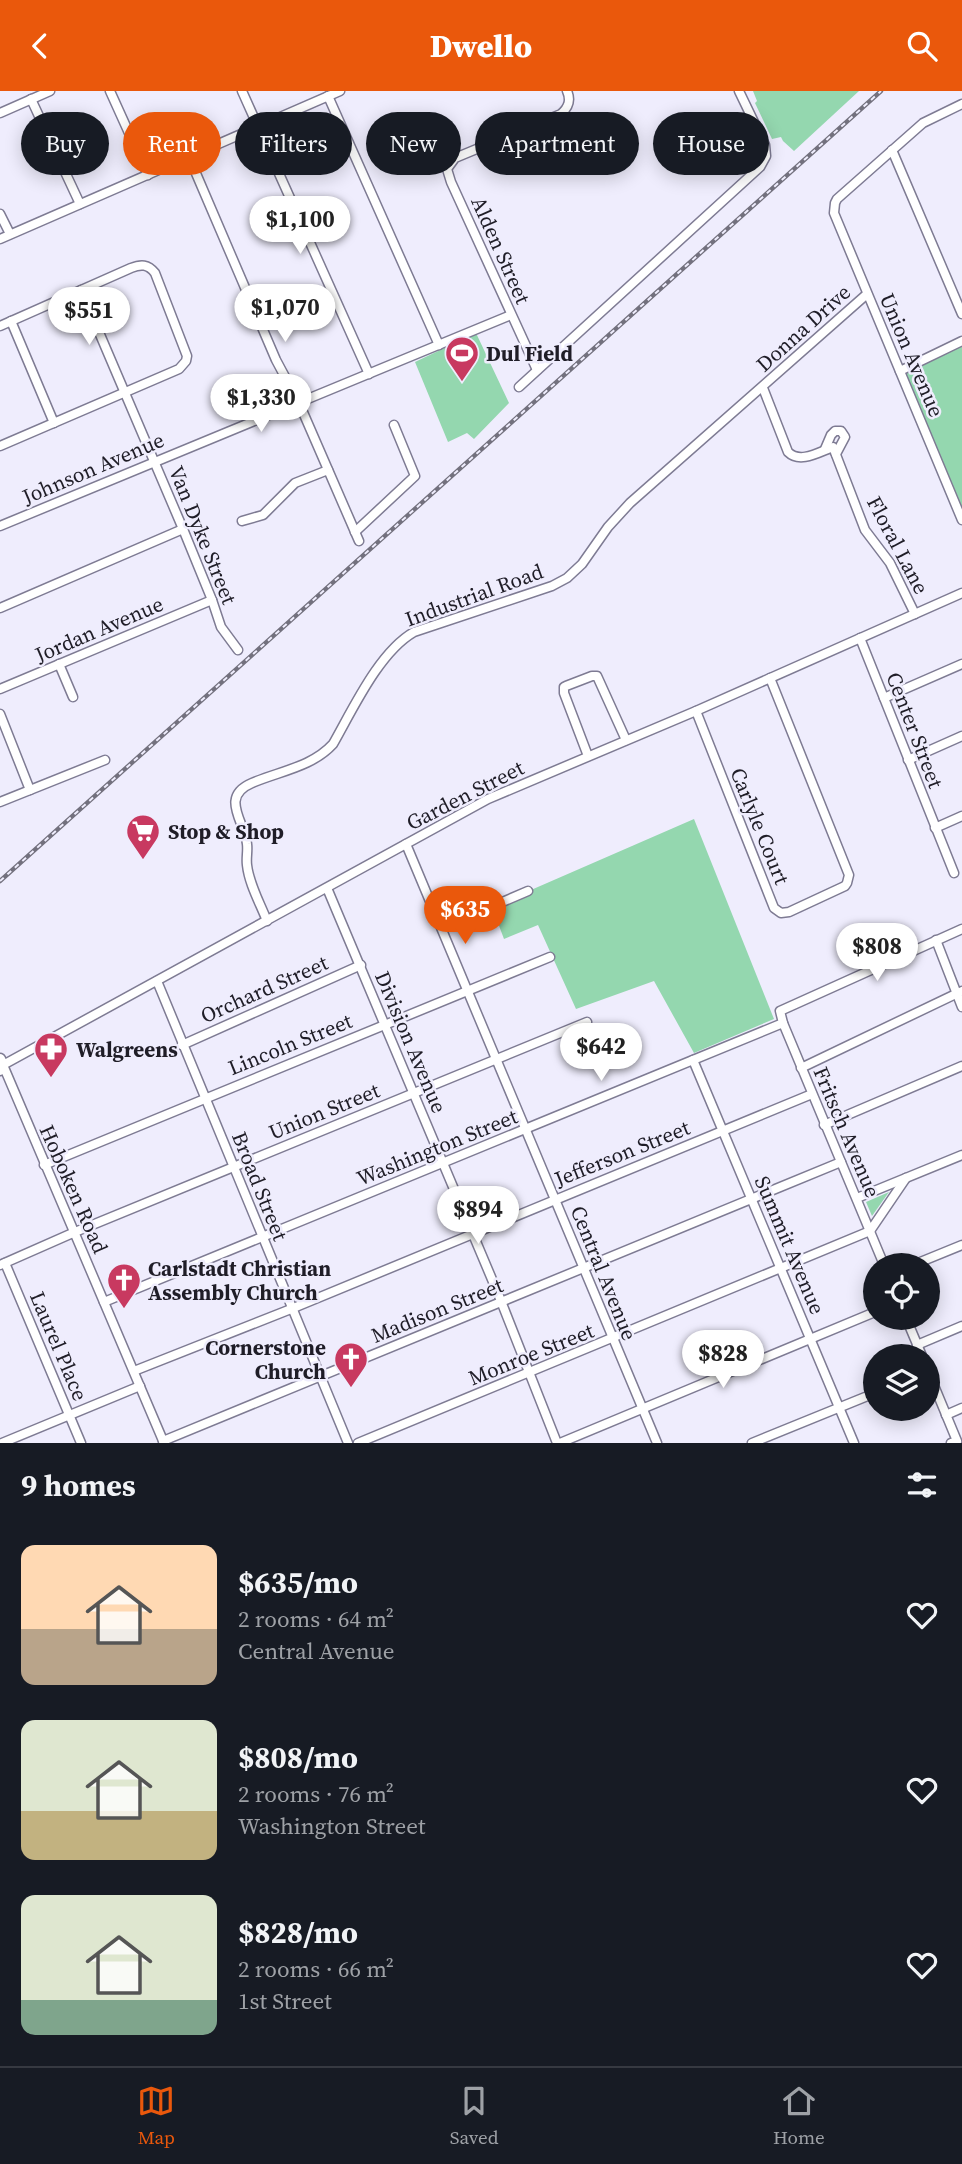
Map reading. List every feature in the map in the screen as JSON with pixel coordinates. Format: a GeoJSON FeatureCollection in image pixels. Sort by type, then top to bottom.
{"type":"FeatureCollection","features":[{"type":"Feature","properties":{"kind":"street"},"geometry":{"type":"LineString","coordinates":[[0,113],[50,91]]}},
{"type":"Feature","properties":{"kind":"street"},"geometry":{"type":"LineString","coordinates":[[110,91],[123,120]]}},
{"type":"Feature","properties":{"kind":"street"},"geometry":{"type":"LineString","coordinates":[[242,91],[251,112]]}},
{"type":"Feature","properties":{"kind":"street"},"geometry":{"type":"LineString","coordinates":[[292,112],[340,91]]}},
{"type":"Feature","properties":{"kind":"street","name":"Alden Street"},"geometry":{"type":"LineString","coordinates":[[537,370],[447,169],[455,158],[561,114],[568,106],[567,91]]}},
{"type":"Feature","properties":{"kind":"street"},"geometry":{"type":"LineString","coordinates":[[519,387],[760,167],[766,156],[765,145],[739,91]]}},
{"type":"Feature","properties":{"kind":"street"},"geometry":{"type":"LineString","coordinates":[[328,96],[439,345]]}},
{"type":"Feature","properties":{"kind":"street"},"geometry":{"type":"LineString","coordinates":[[31,99],[80,204]]}},
{"type":"Feature","properties":{"kind":"street"},"geometry":{"type":"LineString","coordinates":[[961,107],[923,123],[892,150],[962,314]]}},
{"type":"Feature","properties":{"kind":"street","name":"Union Avenue"},"geometry":{"type":"LineString","coordinates":[[892,150],[835,203],[834,213],[962,520]]}},
{"type":"Feature","properties":{"kind":"street"},"geometry":{"type":"LineString","coordinates":[[0,239],[148,175]]}},
{"type":"Feature","properties":{"kind":"street"},"geometry":{"type":"LineString","coordinates":[[198,175],[276,360],[299,403],[359,541]]}},
{"type":"Feature","properties":{"kind":"street"},"geometry":{"type":"LineString","coordinates":[[280,175],[369,374]]}},
{"type":"Feature","properties":{"kind":"street"},"geometry":{"type":"LineString","coordinates":[[0,214],[10,235]]}},
{"type":"Feature","properties":{"kind":"street"},"geometry":{"type":"LineString","coordinates":[[0,326],[138,265],[148,266],[155,273],[187,351],[186,361],[179,369],[0,446]]}},
{"type":"Feature","properties":{"kind":"street","name":"Van Dyke Street"},"geometry":{"type":"LineString","coordinates":[[81,290],[183,529],[221,627],[238,650]]}},
{"type":"Feature","properties":{"kind":"street","name":"Donna Drive"},"geometry":{"type":"LineString","coordinates":[[762,388],[867,294]]}},
{"type":"Feature","properties":{"kind":"street","name":"Johnson Avenue"},"geometry":{"type":"LineString","coordinates":[[0,526],[511,315]]}},
{"type":"Feature","properties":{"kind":"street"},"geometry":{"type":"LineString","coordinates":[[11,321],[54,423]]}},
{"type":"Feature","properties":{"kind":"street"},"geometry":{"type":"LineString","coordinates":[[900,370],[962,341]]}},
{"type":"Feature","properties":{"kind":"street","name":"Floral Lane"},"geometry":{"type":"LineString","coordinates":[[762,388],[791,455],[802,457],[825,449],[832,433],[841,431],[845,440],[836,454],[865,530],[890,563],[915,614]]}},
{"type":"Feature","properties":{"kind":"street","name":"Industrial Road"},"geometry":{"type":"LineString","coordinates":[[267,921],[247,869],[248,844],[236,811],[237,798],[244,787],[312,761],[327,751],[386,657],[404,638],[414,632],[552,586],[567,578],[582,564],[608,527],[630,503],[762,388]]}},
{"type":"Feature","properties":{"kind":"street"},"geometry":{"type":"LineString","coordinates":[[355,532],[415,477],[394,425]]}},
{"type":"Feature","properties":{"kind":"street"},"geometry":{"type":"LineString","coordinates":[[825,449],[833,447],[836,454]]}},
{"type":"Feature","properties":{"kind":"street"},"geometry":{"type":"LineString","coordinates":[[242,521],[263,515],[295,483],[328,470]]}},
{"type":"Feature","properties":{"kind":"street"},"geometry":{"type":"LineString","coordinates":[[0,608],[183,529]]}},
{"type":"Feature","properties":{"kind":"street","name":"Garden Street"},"geometry":{"type":"LineString","coordinates":[[1,1065],[488,799],[962,593]]}},
{"type":"Feature","properties":{"kind":"street","name":"Jordan Avenue"},"geometry":{"type":"LineString","coordinates":[[0,689],[212,600]]}},
{"type":"Feature","properties":{"kind":"street","name":"Center Street"},"geometry":{"type":"LineString","coordinates":[[860,638],[954,873]]}},
{"type":"Feature","properties":{"kind":"street"},"geometry":{"type":"LineString","coordinates":[[60,664],[73,697]]}},
{"type":"Feature","properties":{"kind":"street"},"geometry":{"type":"LineString","coordinates":[[884,698],[962,664]]}},
{"type":"Feature","properties":{"kind":"street"},"geometry":{"type":"LineString","coordinates":[[588,756],[564,693],[566,685],[597,676],[626,740]]}},
{"type":"Feature","properties":{"kind":"street","name":"Carlyle Court"},"geometry":{"type":"LineString","coordinates":[[695,711],[774,908],[781,913],[789,912],[845,886],[849,875],[770,678]]}},
{"type":"Feature","properties":{"kind":"street"},"geometry":{"type":"LineString","coordinates":[[0,714],[30,790]]}},
{"type":"Feature","properties":{"kind":"street"},"geometry":{"type":"LineString","coordinates":[[908,760],[962,736]]}},
{"type":"Feature","properties":{"kind":"street"},"geometry":{"type":"LineString","coordinates":[[0,802],[106,760]]}},
{"type":"Feature","properties":{"kind":"street"},"geometry":{"type":"LineString","coordinates":[[935,828],[962,816]]}},
{"type":"Feature","properties":{"kind":"street","name":"Central Avenue"},"geometry":{"type":"LineString","coordinates":[[406,844],[657,1443]]}},
{"type":"Feature","properties":{"kind":"street","name":"Division Avenue"},"geometry":{"type":"LineString","coordinates":[[327,888],[502,1302],[558,1443]]}},
{"type":"Feature","properties":{"kind":"street"},"geometry":{"type":"LineString","coordinates":[[442,928],[528,891]]}},
{"type":"Feature","properties":{"kind":"street"},"geometry":{"type":"LineString","coordinates":[[962,929],[936,940],[959,992],[962,1007]]}},
{"type":"Feature","properties":{"kind":"street","name":"Fritsch Avenue"},"geometry":{"type":"LineString","coordinates":[[879,1253],[824,1125],[780,1011],[936,940]]}},
{"type":"Feature","properties":{"kind":"street","name":"Lincoln Street"},"geometry":{"type":"LineString","coordinates":[[44,1165],[550,957]]}},
{"type":"Feature","properties":{"kind":"street","name":"Orchard Street"},"geometry":{"type":"LineString","coordinates":[[182,1045],[361,965]]}},
{"type":"Feature","properties":{"kind":"street","name":"Broad Street"},"geometry":{"type":"LineString","coordinates":[[157,981],[348,1443]]}},
{"type":"Feature","properties":{"kind":"street"},"geometry":{"type":"LineString","coordinates":[[801,1068],[959,992]]}},
{"type":"Feature","properties":{"kind":"street","name":"Union Street"},"geometry":{"type":"LineString","coordinates":[[3,1264],[587,1022]]}},
{"type":"Feature","properties":{"kind":"street","name":"Washington Street"},"geometry":{"type":"LineString","coordinates":[[104,1302],[783,1023]]}},
{"type":"Feature","properties":{"kind":"street","name":"Summit Avenue"},"geometry":{"type":"LineString","coordinates":[[694,1060],[854,1443]]}},
{"type":"Feature","properties":{"kind":"street","name":"Hoboken Road"},"geometry":{"type":"LineString","coordinates":[[1,1065],[164,1442]]}},
{"type":"Feature","properties":{"kind":"street"},"geometry":{"type":"LineString","coordinates":[[824,1125],[962,1066]]}},
{"type":"Feature","properties":{"kind":"street","name":"Jefferson Street"},"geometry":{"type":"LineString","coordinates":[[134,1371],[812,1094]]}},
{"type":"Feature","properties":{"kind":"street"},"geometry":{"type":"LineString","coordinates":[[857,1198],[962,1155]]}},
{"type":"Feature","properties":{"kind":"street","name":"Madison Street"},"geometry":{"type":"LineString","coordinates":[[164,1442],[841,1162]]}},
{"type":"Feature","properties":{"kind":"street"},"geometry":{"type":"LineString","coordinates":[[870,1231],[906,1178]]}},
{"type":"Feature","properties":{"kind":"street","name":"Monroe Street"},"geometry":{"type":"LineString","coordinates":[[358,1443],[870,1231]]}},
{"type":"Feature","properties":{"kind":"street"},"geometry":{"type":"LineString","coordinates":[[940,1254],[962,1245]]}},
{"type":"Feature","properties":{"kind":"street","name":"Laurel Place"},"geometry":{"type":"LineString","coordinates":[[3,1264],[81,1443]]}},
{"type":"Feature","properties":{"kind":"street"},"geometry":{"type":"LineString","coordinates":[[558,1443],[863,1317]]}},
{"type":"Feature","properties":{"kind":"street"},"geometry":{"type":"LineString","coordinates":[[919,1344],[962,1326]]}},
{"type":"Feature","properties":{"kind":"street"},"geometry":{"type":"LineString","coordinates":[[1,1442],[140,1386]]}},
{"type":"Feature","properties":{"kind":"street"},"geometry":{"type":"LineString","coordinates":[[752,1443],[863,1398]]}},
{"type":"Feature","properties":{"kind":"street"},"geometry":{"type":"LineString","coordinates":[[940,1401],[954,1442]]}},
{"type":"Feature","properties":{"kind":"street"},"geometry":{"type":"LineString","coordinates":[[946,1415],[962,1408]]}},
{"type":"Feature","properties":{"kind":"green space"},"geometry":{"type":"Polygon","coordinates":[[[753,91],[859,91],[794,151],[781,137],[772,139],[769,133],[769,112],[759,112],[755,103],[757,101],[753,91]]]}},
{"type":"Feature","properties":{"kind":"green space","name":"Dul Field"},"geometry":{"type":"Polygon","coordinates":[[[476,333],[509,403],[474,439],[467,433],[448,442],[415,362],[476,333]]]}},
{"type":"Feature","properties":{"kind":"green space"},"geometry":{"type":"Polygon","coordinates":[[[962,340],[962,515],[901,367],[962,340]]]}},
{"type":"Feature","properties":{"kind":"green space"},"geometry":{"type":"Polygon","coordinates":[[[694,819],[774,1019],[694,1053],[654,981],[576,1009],[538,925],[504,939],[492,907],[694,819]]]}},
{"type":"Feature","properties":{"kind":"green space"},"geometry":{"type":"Polygon","coordinates":[[[889,1192],[872,1216],[866,1202],[889,1192]]]}},
{"type":"Feature","properties":{"kind":"railway"},"geometry":{"type":"LineString","coordinates":[[0,881],[881,91]]}},
{"type":"Feature","properties":{"kind":"place","name":"Dul Field"},"geometry":{"type":"Point","coordinates":[462,383]}},
{"type":"Feature","properties":{"kind":"place","name":"Stop & Shop"},"geometry":{"type":"Point","coordinates":[143,861]}},
{"type":"Feature","properties":{"kind":"place","name":"Walgreens"},"geometry":{"type":"Point","coordinates":[51,1079]}},
{"type":"Feature","properties":{"kind":"place","name":"Carlstadt Christian Assembly Church"},"geometry":{"type":"Point","coordinates":[124,1310]}},
{"type":"Feature","properties":{"kind":"place","name":"Cornerstone Church"},"geometry":{"type":"Point","coordinates":[351,1389]}}]}
